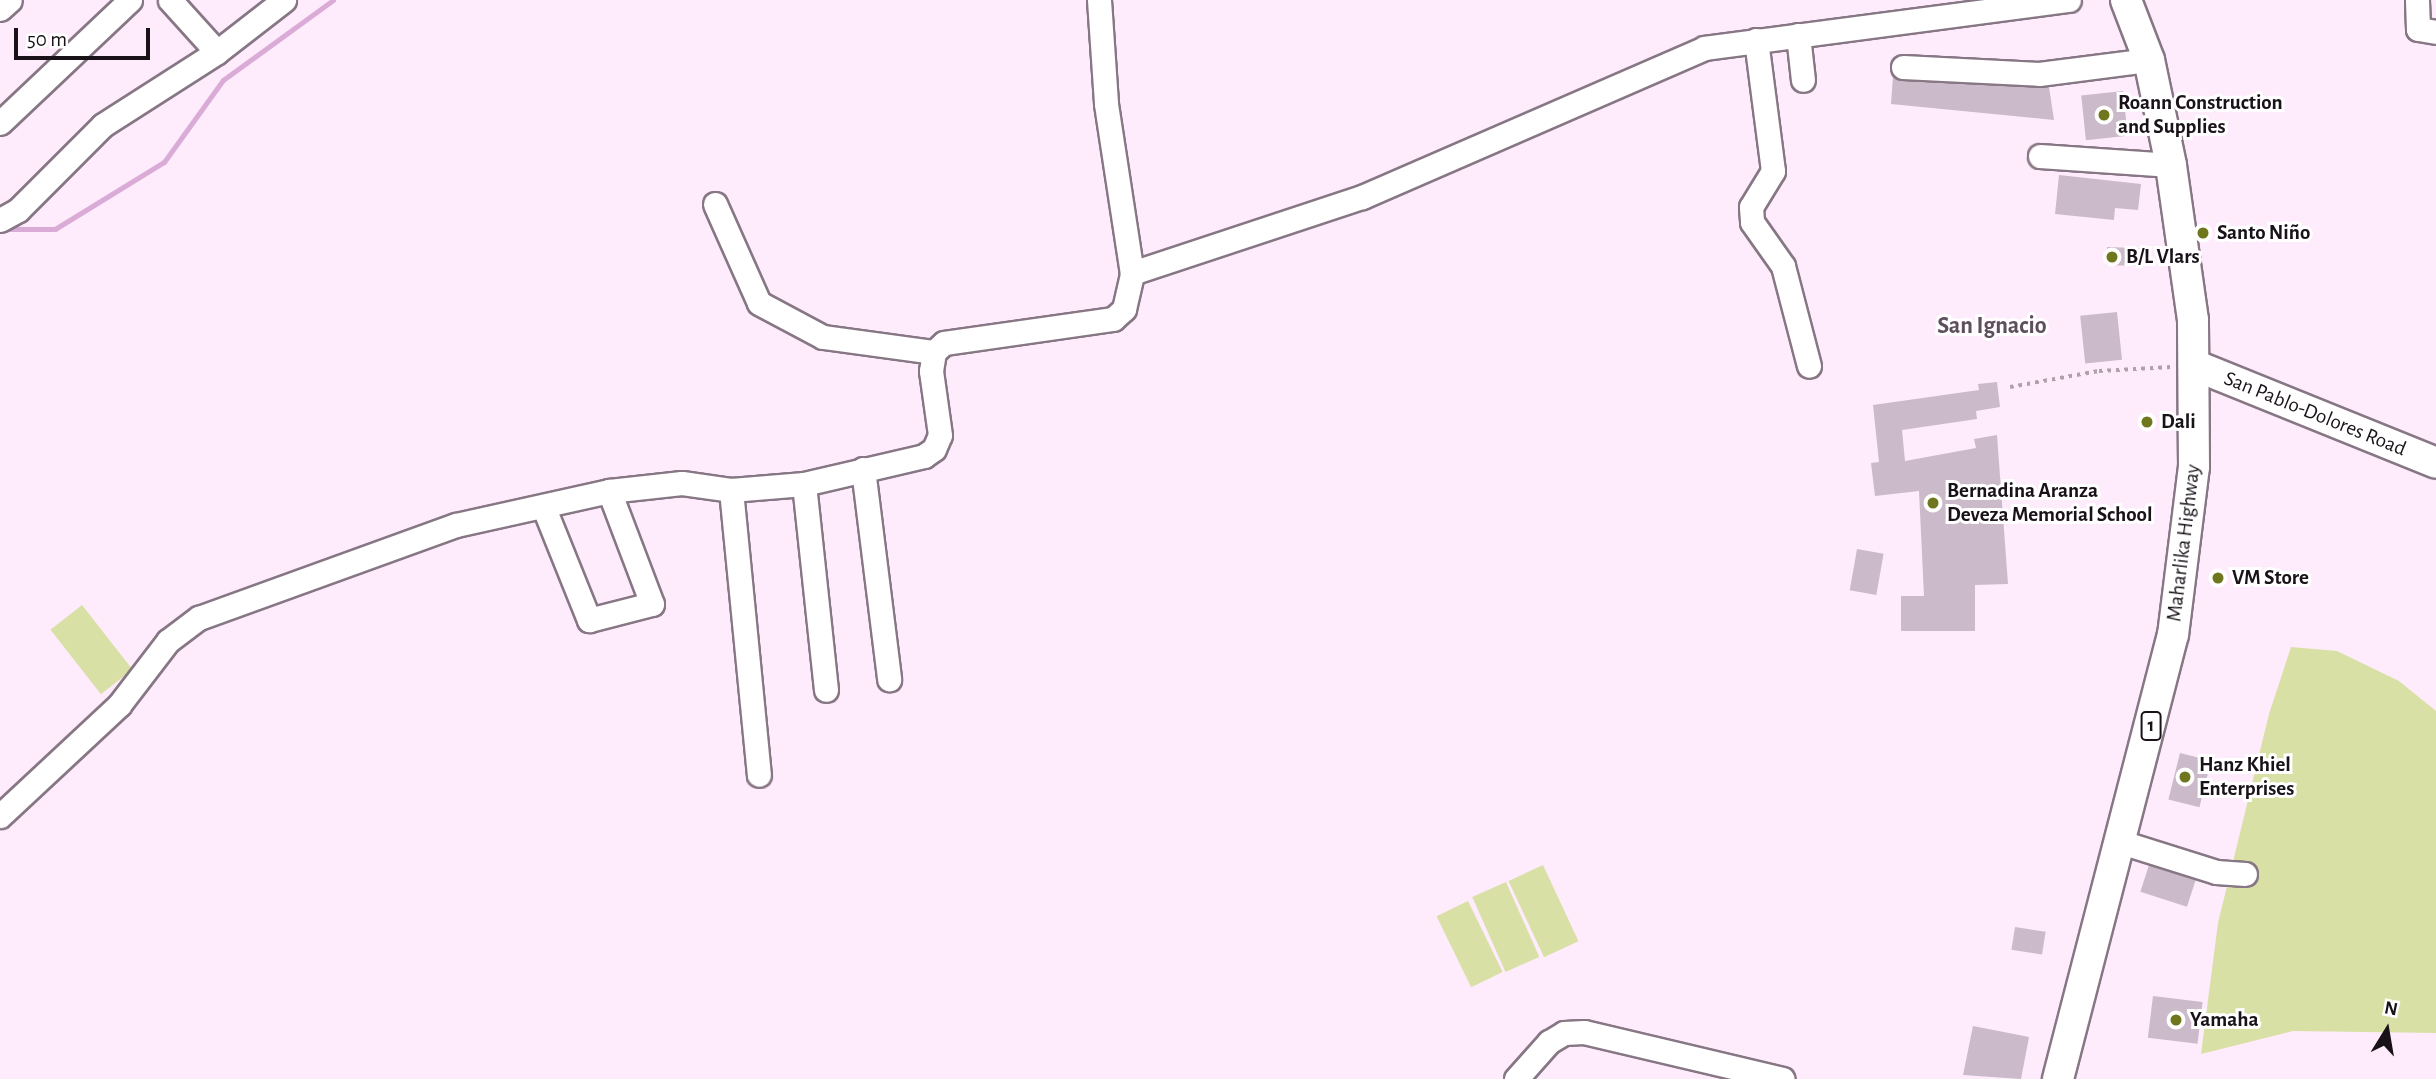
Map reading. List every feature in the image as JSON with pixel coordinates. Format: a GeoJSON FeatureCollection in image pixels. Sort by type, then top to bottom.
{"type":"FeatureCollection","features":[{"type":"Feature","properties":{"kind":"main road","name":"Maharlika Highway"},"geometry":{"type":"LineString","coordinates":[[2058,1079],[2173,635],[2189,539],[2194,365],[2171,165],[2149,61],[2126,0]]}},
{"type":"Feature","properties":{"kind":"main road","name":"San Pablo-Dolores Road"},"geometry":{"type":"LineString","coordinates":[[2194,365],[2436,463]]}},
{"type":"Feature","properties":{"kind":"street"},"geometry":{"type":"LineString","coordinates":[[0,9],[10,0]]}},
{"type":"Feature","properties":{"kind":"street"},"geometry":{"type":"LineString","coordinates":[[0,123],[130,0]]}},
{"type":"Feature","properties":{"kind":"street"},"geometry":{"type":"LineString","coordinates":[[170,0],[217,52]]}},
{"type":"Feature","properties":{"kind":"street"},"geometry":{"type":"LineString","coordinates":[[715,204],[758,303],[822,337],[934,352],[958,339],[1113,319],[1124,309],[1132,273],[1105,104],[1100,0]]}},
{"type":"Feature","properties":{"kind":"street"},"geometry":{"type":"LineString","coordinates":[[1132,273],[1362,197],[1704,48],[2069,0]]}},
{"type":"Feature","properties":{"kind":"street"},"geometry":{"type":"LineString","coordinates":[[2417,0],[2418,29],[2436,32]]}},
{"type":"Feature","properties":{"kind":"street"},"geometry":{"type":"LineString","coordinates":[[0,220],[19,210],[103,125],[217,52],[275,4]]}},
{"type":"Feature","properties":{"kind":"street"},"geometry":{"type":"LineString","coordinates":[[1798,36],[1802,80]]}},
{"type":"Feature","properties":{"kind":"street"},"geometry":{"type":"LineString","coordinates":[[1756,40],[1773,171],[1751,206],[1752,222],[1783,266],[1810,366]]}},
{"type":"Feature","properties":{"kind":"street"},"geometry":{"type":"LineString","coordinates":[[1903,67],[2039,74],[2149,61]]}},
{"type":"Feature","properties":{"kind":"street"},"geometry":{"type":"LineString","coordinates":[[2040,156],[2171,165]]}},
{"type":"Feature","properties":{"kind":"street"},"geometry":{"type":"LineString","coordinates":[[0,816],[119,705],[185,625],[456,525],[544,508],[609,491],[682,483],[731,490],[804,484],[934,449],[940,435],[931,371],[934,352]]}},
{"type":"Feature","properties":{"kind":"street"},"geometry":{"type":"LineString","coordinates":[[863,469],[889,679]]}},
{"type":"Feature","properties":{"kind":"street"},"geometry":{"type":"LineString","coordinates":[[804,484],[826,690]]}},
{"type":"Feature","properties":{"kind":"street"},"geometry":{"type":"LineString","coordinates":[[731,490],[760,775]]}},
{"type":"Feature","properties":{"kind":"street"},"geometry":{"type":"LineString","coordinates":[[544,508],[589,621],[652,604],[609,491]]}},
{"type":"Feature","properties":{"kind":"street"},"geometry":{"type":"LineString","coordinates":[[2121,842],[2216,872],[2245,874]]}},
{"type":"Feature","properties":{"kind":"street"},"geometry":{"type":"LineString","coordinates":[[1516,1079],[1549,1042],[1564,1033],[1584,1032],[1783,1079]]}},
{"type":"Feature","properties":{"kind":"path"},"geometry":{"type":"LineString","coordinates":[[2010,387],[2099,371],[2194,365]]}},
{"type":"Feature","properties":{"kind":"green space"},"geometry":{"type":"Polygon","coordinates":[[[82,605],[132,670],[101,694],[50,630],[82,605]]]}},
{"type":"Feature","properties":{"kind":"green space"},"geometry":{"type":"Polygon","coordinates":[[[2291,647],[2337,651],[2399,681],[2436,711],[2436,1033],[2293,1031],[2201,1054],[2218,923],[2269,714],[2291,647]]]}},
{"type":"Feature","properties":{"kind":"green space"},"geometry":{"type":"Polygon","coordinates":[[[1543,865],[1578,941],[1544,957],[1509,881],[1543,865]]]}},
{"type":"Feature","properties":{"kind":"green space"},"geometry":{"type":"Polygon","coordinates":[[[1506,882],[1539,957],[1506,972],[1472,897],[1506,882]]]}},
{"type":"Feature","properties":{"kind":"green space"},"geometry":{"type":"Polygon","coordinates":[[[1468,901],[1503,972],[1471,987],[1437,916],[1468,901]]]}},
{"type":"Feature","properties":{"kind":"building"},"geometry":{"type":"Polygon","coordinates":[[[1893,76],[2049,87],[2054,120],[1891,104],[1893,76]]]}},
{"type":"Feature","properties":{"kind":"building","name":"Roann Construction and Supplies"},"geometry":{"type":"Polygon","coordinates":[[[2123,91],[2128,136],[2086,140],[2081,95],[2123,91]]]}},
{"type":"Feature","properties":{"kind":"building"},"geometry":{"type":"Polygon","coordinates":[[[2059,175],[2141,184],[2138,210],[2115,208],[2114,220],[2055,214],[2059,175]]]}},
{"type":"Feature","properties":{"kind":"building"},"geometry":{"type":"Polygon","coordinates":[[[2107,247],[2142,248],[2141,266],[2106,265],[2107,247]]]}},
{"type":"Feature","properties":{"kind":"building"},"geometry":{"type":"Polygon","coordinates":[[[2117,312],[2122,360],[2085,364],[2080,316],[2117,312]]]}},
{"type":"Feature","properties":{"kind":"building"},"geometry":{"type":"Polygon","coordinates":[[[1997,382],[2000,407],[1976,411],[1977,419],[1902,430],[1905,461],[1976,448],[1974,439],[1997,435],[2008,584],[1975,585],[1975,631],[1901,631],[1901,596],[1924,596],[1919,491],[1875,496],[1871,463],[1879,462],[1873,405],[1979,390],[1978,384],[1997,382]]]}},
{"type":"Feature","properties":{"kind":"building"},"geometry":{"type":"Polygon","coordinates":[[[1857,549],[1884,554],[1876,595],[1850,590],[1857,549]]]}},
{"type":"Feature","properties":{"kind":"building"},"geometry":{"type":"Polygon","coordinates":[[[2180,753],[2211,761],[2199,807],[2168,800],[2180,753]]]}},
{"type":"Feature","properties":{"kind":"building"},"geometry":{"type":"Polygon","coordinates":[[[2149,865],[2196,880],[2187,907],[2140,892],[2149,865]]]}},
{"type":"Feature","properties":{"kind":"building"},"geometry":{"type":"Polygon","coordinates":[[[2015,927],[2046,932],[2042,955],[2011,950],[2015,927]]]}},
{"type":"Feature","properties":{"kind":"building","name":"Yamaha"},"geometry":{"type":"Polygon","coordinates":[[[2153,996],[2203,1002],[2198,1044],[2148,1038],[2153,996]]]}},
{"type":"Feature","properties":{"kind":"building"},"geometry":{"type":"Polygon","coordinates":[[[1973,1026],[2029,1037],[2021,1079],[1963,1075],[1973,1026]]]}},
{"type":"Feature","properties":{"kind":"waterway"},"geometry":{"type":"LineString","coordinates":[[3,229],[55,229],[164,162],[223,80],[333,0]]}},
{"type":"Feature","properties":{"kind":"place","name":"Roann Construction and Supplies"},"geometry":{"type":"Point","coordinates":[2104,115]}},
{"type":"Feature","properties":{"kind":"place","name":"Santo Niño"},"geometry":{"type":"Point","coordinates":[2203,233]}},
{"type":"Feature","properties":{"kind":"place","name":"B/L Vlars"},"geometry":{"type":"Point","coordinates":[2112,257]}},
{"type":"Feature","properties":{"kind":"place","name":"Dali"},"geometry":{"type":"Point","coordinates":[2147,422]}},
{"type":"Feature","properties":{"kind":"place","name":"Bernadina Aranza Deveza Memorial School"},"geometry":{"type":"Point","coordinates":[1933,503]}},
{"type":"Feature","properties":{"kind":"place","name":"VM Store"},"geometry":{"type":"Point","coordinates":[2218,578]}},
{"type":"Feature","properties":{"kind":"place","name":"Hanz Khiel Enterprises"},"geometry":{"type":"Point","coordinates":[2185,777]}},
{"type":"Feature","properties":{"kind":"place","name":"Yamaha"},"geometry":{"type":"Point","coordinates":[2176,1020]}},
{"type":"Feature","properties":{"kind":"district","name":"San Ignacio"},"geometry":{"type":"Point","coordinates":[1992,327]}}]}
